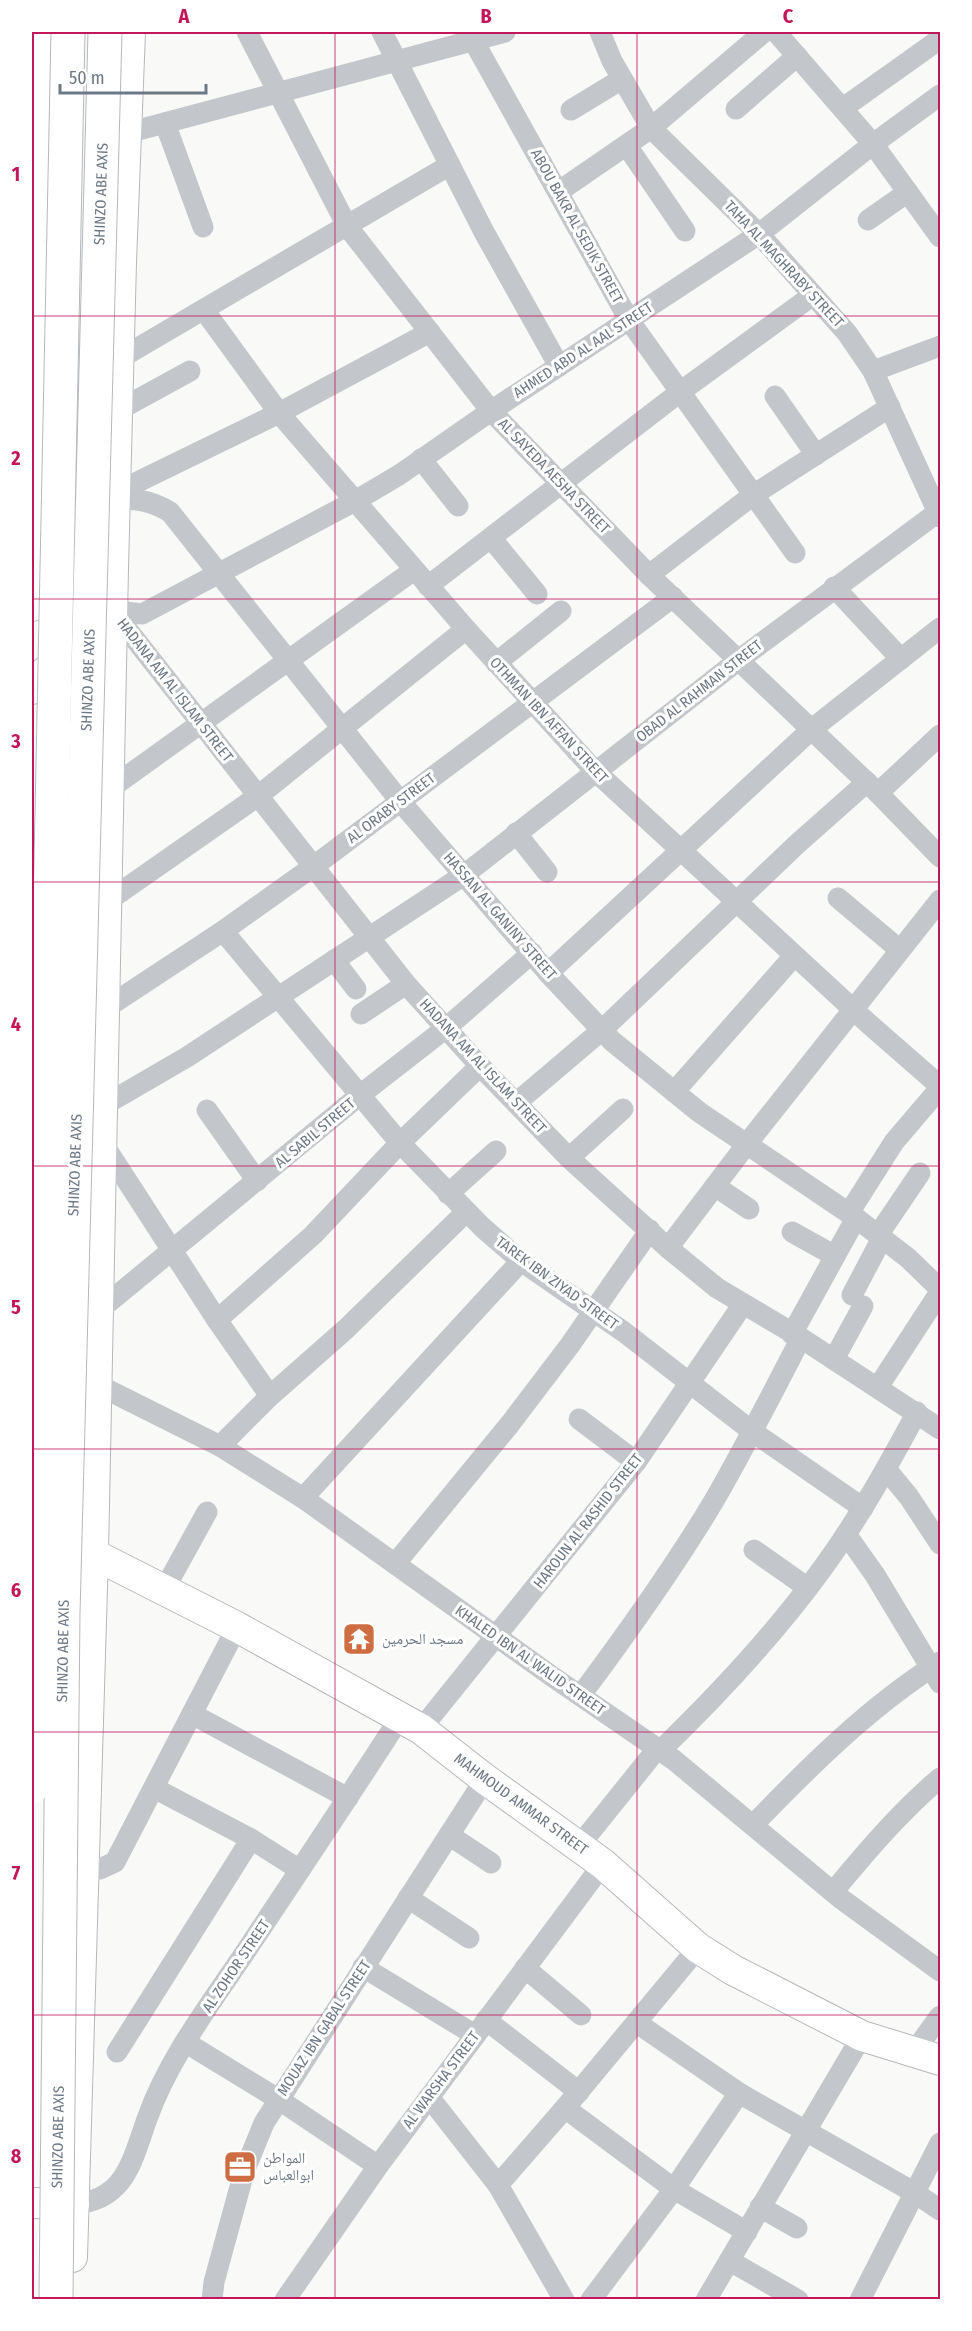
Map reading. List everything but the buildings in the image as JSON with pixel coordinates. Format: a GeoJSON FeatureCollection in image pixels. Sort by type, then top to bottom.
{"type":"FeatureCollection","features":[{"type":"Feature","properties":{"kind":"main road","name":"SHINZO ABE AXIS"},"geometry":{"type":"LineString","coordinates":[[32,1787],[68,32]]}},
{"type":"Feature","properties":{"kind":"main road","name":"SHINZO ABE AXIS"},"geometry":{"type":"LineString","coordinates":[[56,2300],[63,1613],[105,32]]}},
{"type":"Feature","properties":{"kind":"street"},"geometry":{"type":"LineString","coordinates":[[32,606],[39,158],[47,32]]}},
{"type":"Feature","properties":{"kind":"street"},"geometry":{"type":"LineString","coordinates":[[71,2300],[93,1554],[117,411],[130,32]]}},
{"type":"Feature","properties":{"kind":"street","name":"AL SAYEDA AESHA STREET"},"geometry":{"type":"LineString","coordinates":[[247,32],[347,226],[491,411],[649,575],[740,659],[872,787],[940,857]]}},
{"type":"Feature","properties":{"kind":"street"},"geometry":{"type":"LineString","coordinates":[[382,32],[484,232],[559,366]]}},
{"type":"Feature","properties":{"kind":"street"},"geometry":{"type":"LineString","coordinates":[[127,133],[505,32]]}},
{"type":"Feature","properties":{"kind":"street","name":"TAHA AL MAGHRABY STREET"},"geometry":{"type":"LineString","coordinates":[[600,32],[612,61],[651,128],[759,234],[847,333],[873,371],[939,514]]}},
{"type":"Feature","properties":{"kind":"street"},"geometry":{"type":"LineString","coordinates":[[558,192],[651,128],[764,32]]}},
{"type":"Feature","properties":{"kind":"street"},"geometry":{"type":"LineString","coordinates":[[776,32],[873,144],[940,237]]}},
{"type":"Feature","properties":{"kind":"street"},"geometry":{"type":"LineString","coordinates":[[843,108],[940,39]]}},
{"type":"Feature","properties":{"kind":"street","name":"ABOU BAKR AL SEDIK STREET"},"geometry":{"type":"LineString","coordinates":[[473,40],[629,320],[795,553]]}},
{"type":"Feature","properties":{"kind":"street"},"geometry":{"type":"LineString","coordinates":[[736,109],[797,56]]}},
{"type":"Feature","properties":{"kind":"street"},"geometry":{"type":"LineString","coordinates":[[571,110],[622,79]]}},
{"type":"Feature","properties":{"kind":"street","name":"AHMED ABD AL AAL STREET"},"geometry":{"type":"LineString","coordinates":[[113,606],[125,612],[142,614],[355,501],[759,234],[873,144],[940,95]]}},
{"type":"Feature","properties":{"kind":"street"},"geometry":{"type":"LineString","coordinates":[[32,120],[39,158]]}},
{"type":"Feature","properties":{"kind":"street"},"geometry":{"type":"LineString","coordinates":[[165,123],[203,227]]}},
{"type":"Feature","properties":{"kind":"street"},"geometry":{"type":"LineString","coordinates":[[627,146],[686,231]]}},
{"type":"Feature","properties":{"kind":"street"},"geometry":{"type":"LineString","coordinates":[[119,359],[450,165]]}},
{"type":"Feature","properties":{"kind":"street"},"geometry":{"type":"LineString","coordinates":[[868,220],[908,192]]}},
{"type":"Feature","properties":{"kind":"street"},"geometry":{"type":"LineString","coordinates":[[428,586],[680,392],[813,295]]}},
{"type":"Feature","properties":{"kind":"street","name":"OTHMAN IBN AFFAN STREET"},"geometry":{"type":"LineString","coordinates":[[204,310],[279,413],[530,702],[595,771],[794,956],[940,1087]]}},
{"type":"Feature","properties":{"kind":"street"},"geometry":{"type":"LineString","coordinates":[[115,497],[430,332]]}},
{"type":"Feature","properties":{"kind":"street"},"geometry":{"type":"LineString","coordinates":[[873,371],[940,346]]}},
{"type":"Feature","properties":{"kind":"street"},"geometry":{"type":"LineString","coordinates":[[117,411],[190,371]]}},
{"type":"Feature","properties":{"kind":"street"},"geometry":{"type":"LineString","coordinates":[[774,396],[816,455]]}},
{"type":"Feature","properties":{"kind":"street"},"geometry":{"type":"LineString","coordinates":[[649,575],[753,495],[890,407]]}},
{"type":"Feature","properties":{"kind":"street"},"geometry":{"type":"LineString","coordinates":[[421,459],[458,506]]}},
{"type":"Feature","properties":{"kind":"street","name":"HASSAN AL GANINY STREET"},"geometry":{"type":"LineString","coordinates":[[115,497],[148,501],[170,512],[400,801],[548,973],[602,1030],[674,1092],[746,1145],[853,1215],[940,1290]]}},
{"type":"Feature","properties":{"kind":"street","name":"OBAD AL RAHMAN STREET"},"geometry":{"type":"LineString","coordinates":[[101,1107],[188,1057],[464,875],[834,587],[939,514]]}},
{"type":"Feature","properties":{"kind":"street"},"geometry":{"type":"LineString","coordinates":[[491,538],[537,594]]}},
{"type":"Feature","properties":{"kind":"street"},"geometry":{"type":"LineString","coordinates":[[33,566],[42,584],[50,591],[69,597],[88,595],[96,590],[104,584],[113,568]]}},
{"type":"Feature","properties":{"kind":"street"},"geometry":{"type":"LineString","coordinates":[[108,790],[414,570]]}},
{"type":"Feature","properties":{"kind":"street"},"geometry":{"type":"LineString","coordinates":[[834,587],[901,659]]}},
{"type":"Feature","properties":{"kind":"street","name":"AL ORABY STREET"},"geometry":{"type":"LineString","coordinates":[[103,1010],[223,931],[314,866],[673,597]]}},
{"type":"Feature","properties":{"kind":"street","name":"HADANA AM AL ISLAM STREET"},"geometry":{"type":"LineString","coordinates":[[113,606],[406,984],[480,1066],[569,1158],[668,1248],[717,1288],[834,1359],[940,1429]]}},
{"type":"Feature","properties":{"kind":"street"},"geometry":{"type":"LineString","coordinates":[[496,663],[561,611]]}},
{"type":"Feature","properties":{"kind":"street"},"geometry":{"type":"LineString","coordinates":[[548,973],[812,729],[940,628]]}},
{"type":"Feature","properties":{"kind":"street"},"geometry":{"type":"LineString","coordinates":[[105,903],[258,796],[466,629]]}},
{"type":"Feature","properties":{"kind":"street"},"geometry":{"type":"LineString","coordinates":[[32,689],[43,673],[51,667],[70,662],[89,666],[98,671],[111,685]]}},
{"type":"Feature","properties":{"kind":"street"},"geometry":{"type":"LineString","coordinates":[[516,1103],[602,1030],[736,902],[872,787],[940,735]]}},
{"type":"Feature","properties":{"kind":"street"},"geometry":{"type":"LineString","coordinates":[[516,833],[547,873]]}},
{"type":"Feature","properties":{"kind":"street"},"geometry":{"type":"LineString","coordinates":[[838,897],[900,950]]}},
{"type":"Feature","properties":{"kind":"street"},"geometry":{"type":"LineString","coordinates":[[668,1248],[746,1145],[940,900]]}},
{"type":"Feature","properties":{"kind":"street","name":"TAREK IBN ZIYAD STREET"},"geometry":{"type":"LineString","coordinates":[[223,931],[400,1143],[466,1212],[521,1261],[594,1310],[753,1432],[863,1508]]}},
{"type":"Feature","properties":{"kind":"street","name":"AL SABIL STREET"},"geometry":{"type":"LineString","coordinates":[[98,1312],[360,1095],[446,1028],[532,953]]}},
{"type":"Feature","properties":{"kind":"street"},"geometry":{"type":"LineString","coordinates":[[674,1092],[794,956]]}},
{"type":"Feature","properties":{"kind":"street"},"geometry":{"type":"LineString","coordinates":[[334,960],[356,989]]}},
{"type":"Feature","properties":{"kind":"street"},"geometry":{"type":"LineString","coordinates":[[361,1014],[406,984]]}},
{"type":"Feature","properties":{"kind":"street"},"geometry":{"type":"LineString","coordinates":[[217,1320],[313,1235],[400,1143],[480,1066]]}},
{"type":"Feature","properties":{"kind":"street"},"geometry":{"type":"LineString","coordinates":[[581,1695],[672,1567],[714,1501],[753,1432],[853,1215],[894,1142],[940,1087]]}},
{"type":"Feature","properties":{"kind":"street"},"geometry":{"type":"LineString","coordinates":[[569,1158],[623,1109]]}},
{"type":"Feature","properties":{"kind":"street"},"geometry":{"type":"LineString","coordinates":[[207,1110],[258,1180]]}},
{"type":"Feature","properties":{"kind":"street"},"geometry":{"type":"LineString","coordinates":[[100,1139],[217,1320],[270,1396]]}},
{"type":"Feature","properties":{"kind":"street"},"geometry":{"type":"LineString","coordinates":[[448,1194],[496,1151]]}},
{"type":"Feature","properties":{"kind":"street"},"geometry":{"type":"LineString","coordinates":[[834,1359],[880,1237],[920,1173]]}},
{"type":"Feature","properties":{"kind":"street"},"geometry":{"type":"LineString","coordinates":[[715,1186],[749,1209]]}},
{"type":"Feature","properties":{"kind":"street"},"geometry":{"type":"LineString","coordinates":[[220,1446],[270,1396],[346,1329],[466,1212]]}},
{"type":"Feature","properties":{"kind":"street"},"geometry":{"type":"LineString","coordinates":[[395,1564],[510,1424],[650,1230]]}},
{"type":"Feature","properties":{"kind":"street"},"geometry":{"type":"LineString","coordinates":[[792,1232],[835,1256]]}},
{"type":"Feature","properties":{"kind":"street"},"geometry":{"type":"LineString","coordinates":[[303,1498],[521,1261]]}},
{"type":"Feature","properties":{"kind":"street"},"geometry":{"type":"LineString","coordinates":[[878,1387],[940,1290]]}},
{"type":"Feature","properties":{"kind":"street","name":"HAROUN AL RASHID STREET"},"geometry":{"type":"LineString","coordinates":[[411,1723],[496,1636],[636,1462],[742,1304]]}},
{"type":"Feature","properties":{"kind":"street","name":"KHALED IBN AL WALID STREET"},"geometry":{"type":"LineString","coordinates":[[96,1384],[220,1446],[303,1498],[659,1750],[832,1892],[940,1971]]}},
{"type":"Feature","properties":{"kind":"street"},"geometry":{"type":"LineString","coordinates":[[579,1846],[659,1750],[705,1708],[746,1664],[808,1588],[863,1508],[917,1412]]}},
{"type":"Feature","properties":{"kind":"street"},"geometry":{"type":"LineString","coordinates":[[579,1419],[636,1462]]}},
{"type":"Feature","properties":{"kind":"street"},"geometry":{"type":"LineString","coordinates":[[886,1469],[909,1497],[940,1544]]}},
{"type":"Feature","properties":{"kind":"street"},"geometry":{"type":"LineString","coordinates":[[164,1590],[207,1512]]}},
{"type":"Feature","properties":{"kind":"street"},"geometry":{"type":"LineString","coordinates":[[753,1825],[836,1744],[937,1671],[846,1534]]}},
{"type":"Feature","properties":{"kind":"street"},"geometry":{"type":"LineString","coordinates":[[754,1550],[808,1588]]}},
{"type":"Feature","properties":{"kind":"street","name":"MAHMOUD AMMAR STREET"},"geometry":{"type":"LineString","coordinates":[[93,1554],[237,1627],[411,1723],[484,1779],[603,1864],[698,1948],[733,1970],[862,2036],[927,2056]]}},
{"type":"Feature","properties":{"kind":"street"},"geometry":{"type":"LineString","coordinates":[[84,1866],[100,1869],[115,1862],[237,1627]]}},
{"type":"Feature","properties":{"kind":"street"},"geometry":{"type":"LineString","coordinates":[[192,1714],[348,1798]]}},
{"type":"Feature","properties":{"kind":"street","name":"AL ZOHOR STREET"},"geometry":{"type":"LineString","coordinates":[[74,2204],[85,2203],[106,2195],[123,2180],[129,2170],[150,2110],[185,2042],[348,1798],[411,1723]]}},
{"type":"Feature","properties":{"kind":"street","name":"MOUAZ IBN GABAL STREET"},"geometry":{"type":"LineString","coordinates":[[212,2300],[214,2282],[244,2172],[264,2123],[484,1779]]}},
{"type":"Feature","properties":{"kind":"street"},"geometry":{"type":"LineString","coordinates":[[832,1892],[865,1853],[937,1787]]}},
{"type":"Feature","properties":{"kind":"street"},"geometry":{"type":"LineString","coordinates":[[154,1788],[251,1839],[300,1870]]}},
{"type":"Feature","properties":{"kind":"street"},"geometry":{"type":"LineString","coordinates":[[448,1835],[491,1863]]}},
{"type":"Feature","properties":{"kind":"street"},"geometry":{"type":"LineString","coordinates":[[117,2052],[251,1839]]}},
{"type":"Feature","properties":{"kind":"street","name":"AL WARSHA STREET"},"geometry":{"type":"LineString","coordinates":[[293,2297],[378,2166],[603,1864]]}},
{"type":"Feature","properties":{"kind":"street"},"geometry":{"type":"LineString","coordinates":[[408,1898],[469,1938]]}},
{"type":"Feature","properties":{"kind":"street"},"geometry":{"type":"LineString","coordinates":[[498,2184],[579,2092],[698,1948]]}},
{"type":"Feature","properties":{"kind":"street"},"geometry":{"type":"LineString","coordinates":[[363,1967],[480,2028],[579,2092]]}},
{"type":"Feature","properties":{"kind":"street"},"geometry":{"type":"LineString","coordinates":[[525,1968],[581,2015]]}},
{"type":"Feature","properties":{"kind":"street"},"geometry":{"type":"LineString","coordinates":[[927,2056],[940,2016]]}},
{"type":"Feature","properties":{"kind":"street"},"geometry":{"type":"LineString","coordinates":[[637,2023],[739,2093],[915,2193],[940,2210]]}},
{"type":"Feature","properties":{"kind":"street"},"geometry":{"type":"LineString","coordinates":[[706,2300],[862,2036]]}},
{"type":"Feature","properties":{"kind":"street"},"geometry":{"type":"LineString","coordinates":[[185,2042],[278,2099],[378,2166]]}},
{"type":"Feature","properties":{"kind":"street"},"geometry":{"type":"LineString","coordinates":[[591,2300],[674,2189],[739,2093]]}},
{"type":"Feature","properties":{"kind":"street"},"geometry":{"type":"LineString","coordinates":[[429,2097],[498,2184],[564,2300]]}},
{"type":"Feature","properties":{"kind":"street"},"geometry":{"type":"LineString","coordinates":[[565,2108],[674,2189],[747,2232]]}},
{"type":"Feature","properties":{"kind":"street"},"geometry":{"type":"LineString","coordinates":[[860,2300],[940,2144]]}},
{"type":"Feature","properties":{"kind":"street"},"geometry":{"type":"LineString","coordinates":[[32,2203],[74,2204]]}},
{"type":"Feature","properties":{"kind":"street"},"geometry":{"type":"LineString","coordinates":[[760,2207],[797,2228]]}},
{"type":"Feature","properties":{"kind":"street"},"geometry":{"type":"LineString","coordinates":[[730,2261],[798,2300]]}},
{"type":"Feature","properties":{"kind":"place","name":"مسجد الحرمين"},"geometry":{"type":"Point","coordinates":[359,1639]}},
{"type":"Feature","properties":{"kind":"place","name":"المواطن ابوالعباس"},"geometry":{"type":"Point","coordinates":[240,2167]}}]}
